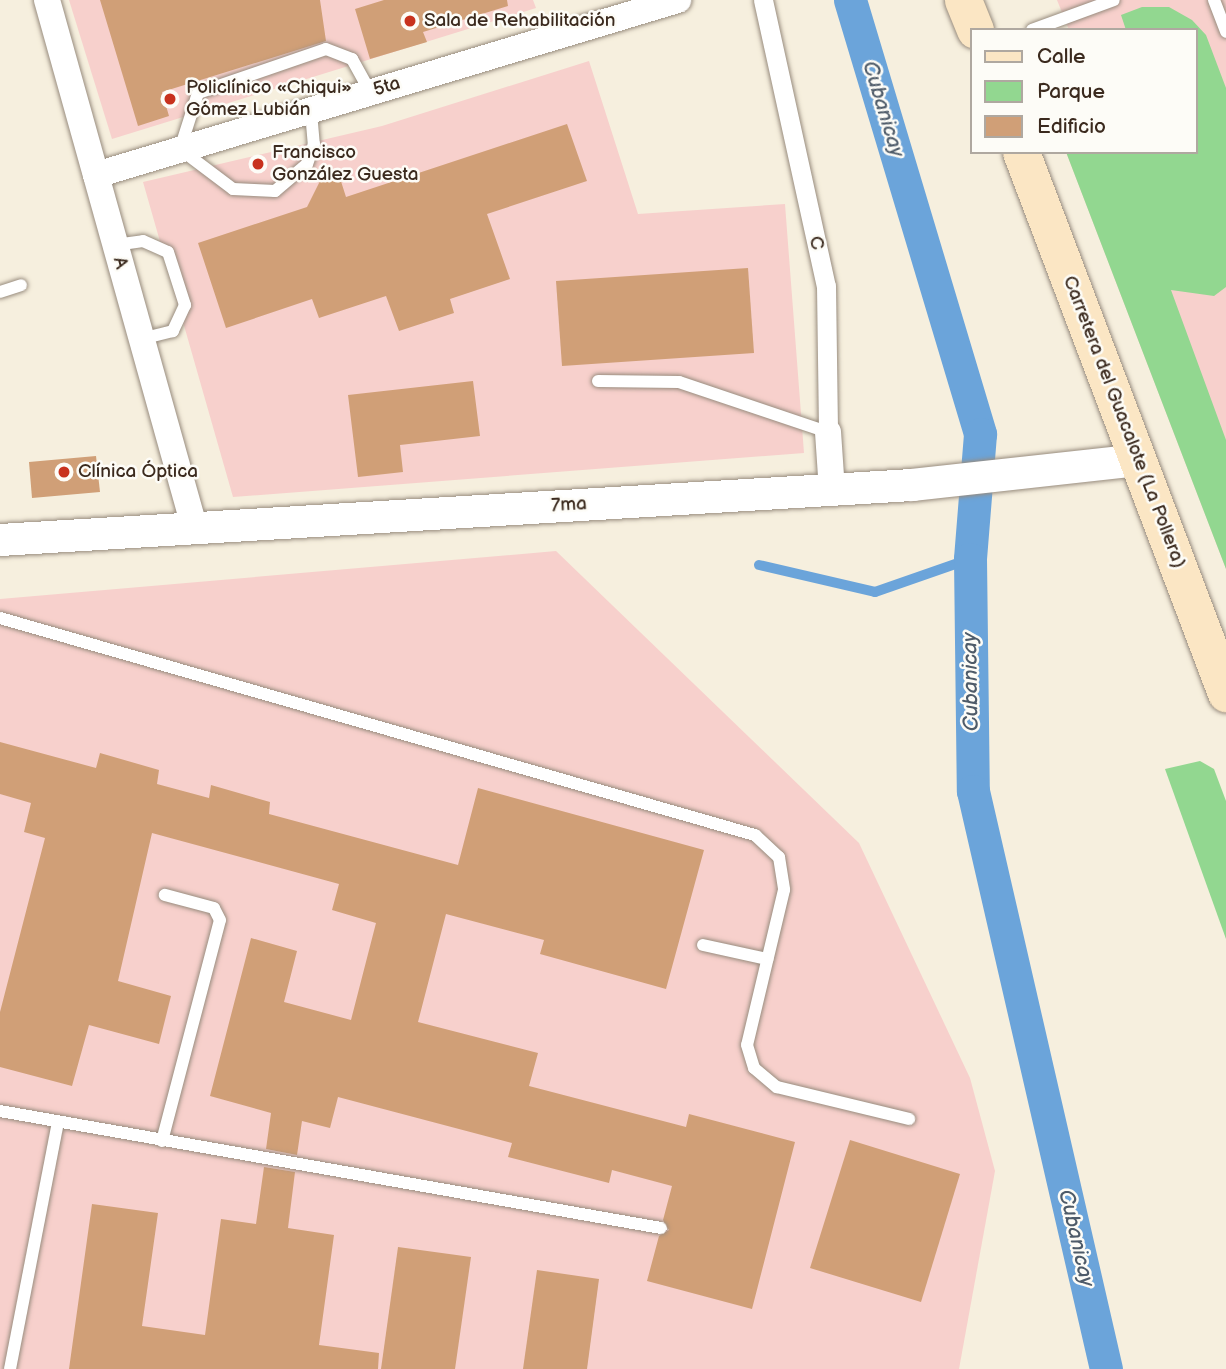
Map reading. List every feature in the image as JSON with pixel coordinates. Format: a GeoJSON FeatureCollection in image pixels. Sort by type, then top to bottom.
{"type":"FeatureCollection","features":[{"type":"Feature","properties":{"kind":"main road"},"geometry":{"type":"LineString","coordinates":[[963,0],[974,28]]}},
{"type":"Feature","properties":{"kind":"main road","name":"Carretera del Guacalote (La Pollera)"},"geometry":{"type":"LineString","coordinates":[[1022,154],[1226,693]]}},
{"type":"Feature","properties":{"kind":"street","name":"A"},"geometry":{"type":"LineString","coordinates":[[47,0],[194,526]]}},
{"type":"Feature","properties":{"kind":"street","name":"5ta"},"geometry":{"type":"LineString","coordinates":[[96,175],[678,0]]}},
{"type":"Feature","properties":{"kind":"street","name":"C"},"geometry":{"type":"LineString","coordinates":[[763,0],[825,286],[832,491]]}},
{"type":"Feature","properties":{"kind":"street","name":"7ma"},"geometry":{"type":"LineString","coordinates":[[0,540],[194,526],[832,491],[1138,460]]}},
{"type":"Feature","properties":{"kind":"lane"},"geometry":{"type":"LineString","coordinates":[[1037,28],[1114,0]]}},
{"type":"Feature","properties":{"kind":"lane"},"geometry":{"type":"LineString","coordinates":[[1214,0],[1226,32]]}},
{"type":"Feature","properties":{"kind":"lane"},"geometry":{"type":"LineString","coordinates":[[311,112],[314,144],[307,164],[275,191],[233,189],[180,149],[198,93],[326,49],[352,59],[370,92]]}},
{"type":"Feature","properties":{"kind":"lane"},"geometry":{"type":"LineString","coordinates":[[115,245],[156,243],[168,252],[185,304],[173,331],[141,339]]}},
{"type":"Feature","properties":{"kind":"lane"},"geometry":{"type":"LineString","coordinates":[[0,292],[21,285]]}},
{"type":"Feature","properties":{"kind":"lane"},"geometry":{"type":"LineString","coordinates":[[598,381],[679,382],[828,432]]}},
{"type":"Feature","properties":{"kind":"lane"},"geometry":{"type":"LineString","coordinates":[[0,618],[755,835],[779,858],[784,890],[747,1045],[754,1068],[777,1087],[909,1119]]}},
{"type":"Feature","properties":{"kind":"lane"},"geometry":{"type":"LineString","coordinates":[[162,1141],[220,920],[214,908],[165,895]]}},
{"type":"Feature","properties":{"kind":"lane"},"geometry":{"type":"LineString","coordinates":[[703,945],[768,960]]}},
{"type":"Feature","properties":{"kind":"lane"},"geometry":{"type":"LineString","coordinates":[[0,1111],[661,1228]]}},
{"type":"Feature","properties":{"kind":"lane"},"geometry":{"type":"LineString","coordinates":[[10,1369],[58,1123]]}},
{"type":"Feature","properties":{"kind":"shaded area","name":"Policlínico «Chiqui» Gómez Lubián"},"geometry":{"type":"Polygon","coordinates":[[[69,0],[533,0],[536,8],[112,139],[69,0]]]}},
{"type":"Feature","properties":{"kind":"shaded area"},"geometry":{"type":"Polygon","coordinates":[[[1057,0],[1226,0],[1226,569],[1067,154],[1198,154],[1198,28],[1068,28],[1057,0]]]}},
{"type":"Feature","properties":{"kind":"shaded area"},"geometry":{"type":"Polygon","coordinates":[[[589,61],[638,214],[785,204],[804,453],[233,497],[143,182],[382,126],[589,61]]]}},
{"type":"Feature","properties":{"kind":"shaded area"},"geometry":{"type":"Polygon","coordinates":[[[556,551],[859,843],[970,1078],[995,1171],[959,1369],[0,1369],[0,599],[556,551]]]}},
{"type":"Feature","properties":{"kind":"green space"},"geometry":{"type":"Polygon","coordinates":[[[1142,7],[1169,7],[1192,20],[1206,35],[1226,88],[1226,287],[1214,296],[1171,290],[1226,440],[1226,569],[1067,154],[1198,154],[1198,28],[1125,28],[1121,15],[1142,7]]]}},
{"type":"Feature","properties":{"kind":"green space"},"geometry":{"type":"Polygon","coordinates":[[[1200,761],[1214,769],[1226,801],[1226,939],[1165,769],[1200,761]]]}},
{"type":"Feature","properties":{"kind":"building"},"geometry":{"type":"Polygon","coordinates":[[[100,0],[320,0],[326,41],[162,92],[169,116],[138,126],[100,0]]]}},
{"type":"Feature","properties":{"kind":"building","name":"Sala de Rehabilitación"},"geometry":{"type":"Polygon","coordinates":[[[384,0],[507,0],[508,6],[423,32],[427,42],[370,59],[355,9],[384,0]]]}},
{"type":"Feature","properties":{"kind":"building"},"geometry":{"type":"Polygon","coordinates":[[[567,124],[587,181],[487,214],[510,279],[450,299],[454,313],[399,331],[386,296],[319,318],[312,299],[226,328],[198,243],[307,207],[320,181],[339,175],[346,197],[567,124]]]}},
{"type":"Feature","properties":{"kind":"building"},"geometry":{"type":"Polygon","coordinates":[[[748,268],[754,353],[562,366],[556,281],[748,268]]]}},
{"type":"Feature","properties":{"kind":"building"},"geometry":{"type":"Polygon","coordinates":[[[473,381],[480,436],[400,445],[403,472],[358,477],[348,395],[473,381]]]}},
{"type":"Feature","properties":{"kind":"building","name":"Clínica Óptica"},"geometry":{"type":"Polygon","coordinates":[[[96,456],[100,492],[32,498],[29,462],[96,456]]]}},
{"type":"Feature","properties":{"kind":"building"},"geometry":{"type":"Polygon","coordinates":[[[0,742],[96,768],[100,753],[159,770],[157,784],[209,798],[211,785],[270,802],[269,814],[458,865],[478,788],[704,850],[666,989],[540,954],[544,940],[446,914],[418,1022],[538,1053],[529,1086],[686,1127],[689,1114],[795,1142],[752,1309],[647,1281],[659,1236],[669,1230],[663,1220],[672,1186],[612,1170],[609,1183],[508,1157],[512,1143],[338,1097],[330,1128],[302,1121],[297,1155],[266,1149],[271,1113],[210,1096],[251,938],[297,951],[284,1002],[351,1020],[376,923],[332,910],[339,884],[152,833],[118,981],[171,996],[159,1044],[89,1025],[72,1086],[0,1067],[0,1012],[45,838],[24,832],[31,803],[0,794],[0,742]]]}},
{"type":"Feature","properties":{"kind":"building"},"geometry":{"type":"Polygon","coordinates":[[[850,1140],[960,1174],[921,1302],[810,1268],[850,1140]]]}},
{"type":"Feature","properties":{"kind":"building"},"geometry":{"type":"Polygon","coordinates":[[[264,1167],[295,1172],[288,1228],[334,1235],[319,1345],[379,1353],[378,1369],[69,1369],[92,1204],[158,1213],[142,1326],[205,1335],[221,1219],[256,1224],[264,1167]]]}},
{"type":"Feature","properties":{"kind":"building"},"geometry":{"type":"Polygon","coordinates":[[[398,1247],[471,1257],[455,1369],[381,1369],[398,1247]]]}},
{"type":"Feature","properties":{"kind":"building"},"geometry":{"type":"Polygon","coordinates":[[[537,1270],[599,1279],[587,1369],[523,1369],[537,1270]]]}},
{"type":"Feature","properties":{"kind":"waterway","name":"Cubanicay"},"geometry":{"type":"LineString","coordinates":[[850,0],[980,434],[970,559],[973,791],[1106,1369]]}},
{"type":"Feature","properties":{"kind":"waterway"},"geometry":{"type":"LineString","coordinates":[[759,565],[875,592],[970,559]]}},
{"type":"Feature","properties":{"kind":"place","name":"Sala de Rehabilitación"},"geometry":{"type":"Point","coordinates":[410,21]}},
{"type":"Feature","properties":{"kind":"place","name":"Policlínico «Chiqui» Gómez Lubián"},"geometry":{"type":"Point","coordinates":[170,99]}},
{"type":"Feature","properties":{"kind":"place","name":"Francisco González Guesta"},"geometry":{"type":"Point","coordinates":[258,164]}},
{"type":"Feature","properties":{"kind":"place","name":"Clínica Óptica"},"geometry":{"type":"Point","coordinates":[64,472]}}]}
